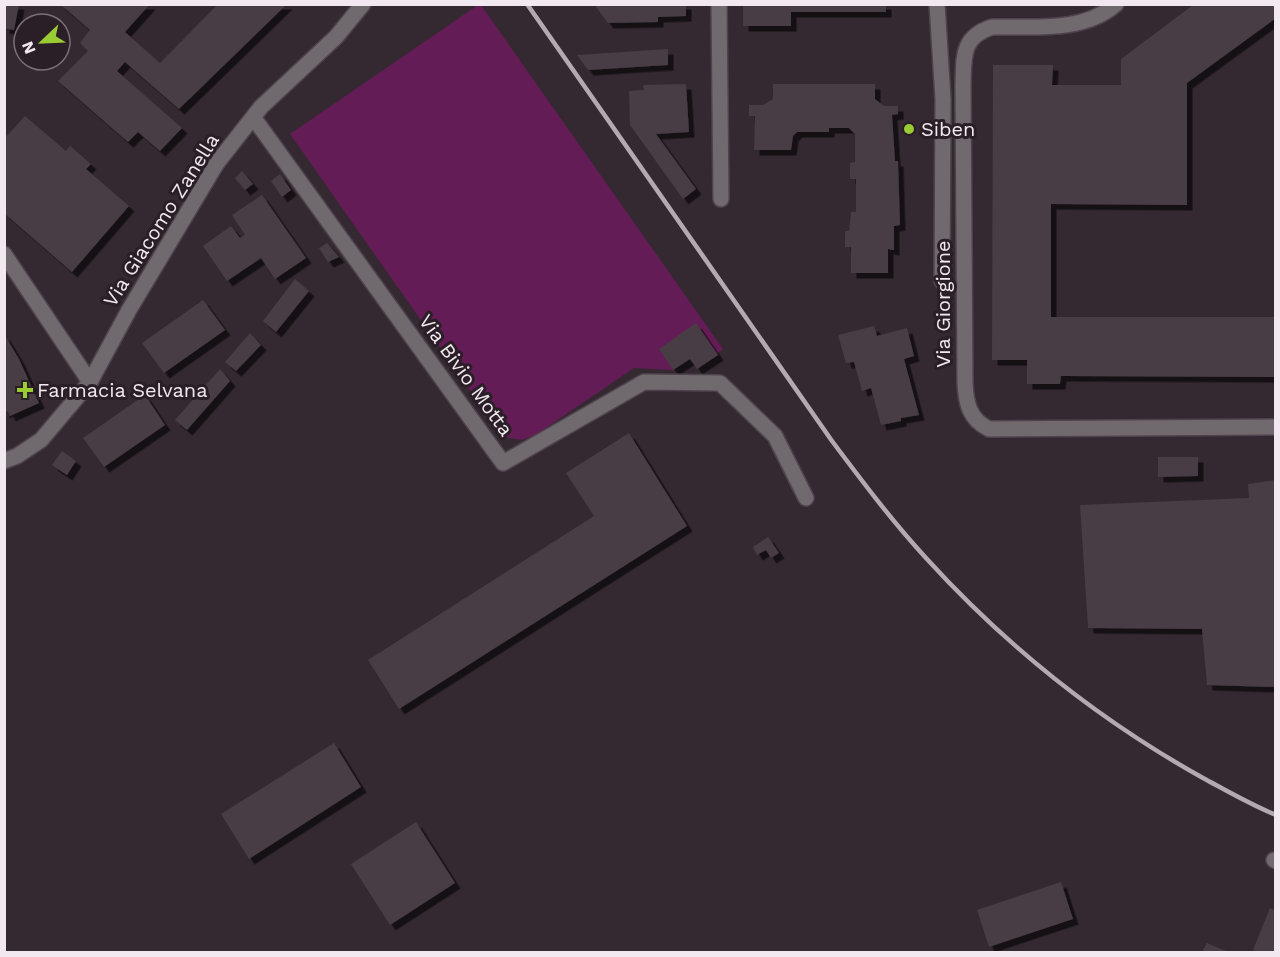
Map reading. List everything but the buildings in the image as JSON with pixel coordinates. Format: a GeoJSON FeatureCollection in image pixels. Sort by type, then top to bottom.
{"type":"FeatureCollection","features":[{"type":"Feature","properties":{"kind":"street","name":"Via Giacomo Zanella"},"geometry":{"type":"LineString","coordinates":[[4,461],[17,456],[41,440],[90,382],[129,310],[217,163],[261,107],[336,37],[363,4]]}},
{"type":"Feature","properties":{"kind":"street"},"geometry":{"type":"LineString","coordinates":[[719,4],[721,199]]}},
{"type":"Feature","properties":{"kind":"street"},"geometry":{"type":"LineString","coordinates":[[937,4],[943,99],[942,282]]}},
{"type":"Feature","properties":{"kind":"street","name":"Via Giorgione"},"geometry":{"type":"LineString","coordinates":[[1116,4],[1106,14],[1073,25],[992,27],[979,31],[970,40],[965,50],[965,383],[966,400],[970,413],[979,424],[988,429],[1275,427]]}},
{"type":"Feature","properties":{"kind":"street","name":"Via Bivio Motta"},"geometry":{"type":"LineString","coordinates":[[253,117],[503,463],[644,382],[720,382],[775,436],[806,498]]}},
{"type":"Feature","properties":{"kind":"street"},"geometry":{"type":"LineString","coordinates":[[4,254],[90,382]]}},
{"type":"Feature","properties":{"kind":"shaded area"},"geometry":{"type":"Polygon","coordinates":[[[481,5],[723,349],[697,369],[690,359],[673,370],[634,368],[537,434],[522,440],[503,437],[290,134],[481,5]]]}},
{"type":"Feature","properties":{"kind":"railway"},"geometry":{"type":"LineString","coordinates":[[527,4],[832,441],[889,515],[926,558],[1021,651],[1091,706],[1165,756],[1239,798],[1276,815]]}},
{"type":"Feature","properties":{"kind":"place","name":"Siben"},"geometry":{"type":"Point","coordinates":[909,129]}},
{"type":"Feature","properties":{"kind":"place","name":"Farmacia Selvana"},"geometry":{"type":"Point","coordinates":[25,390]}}]}
